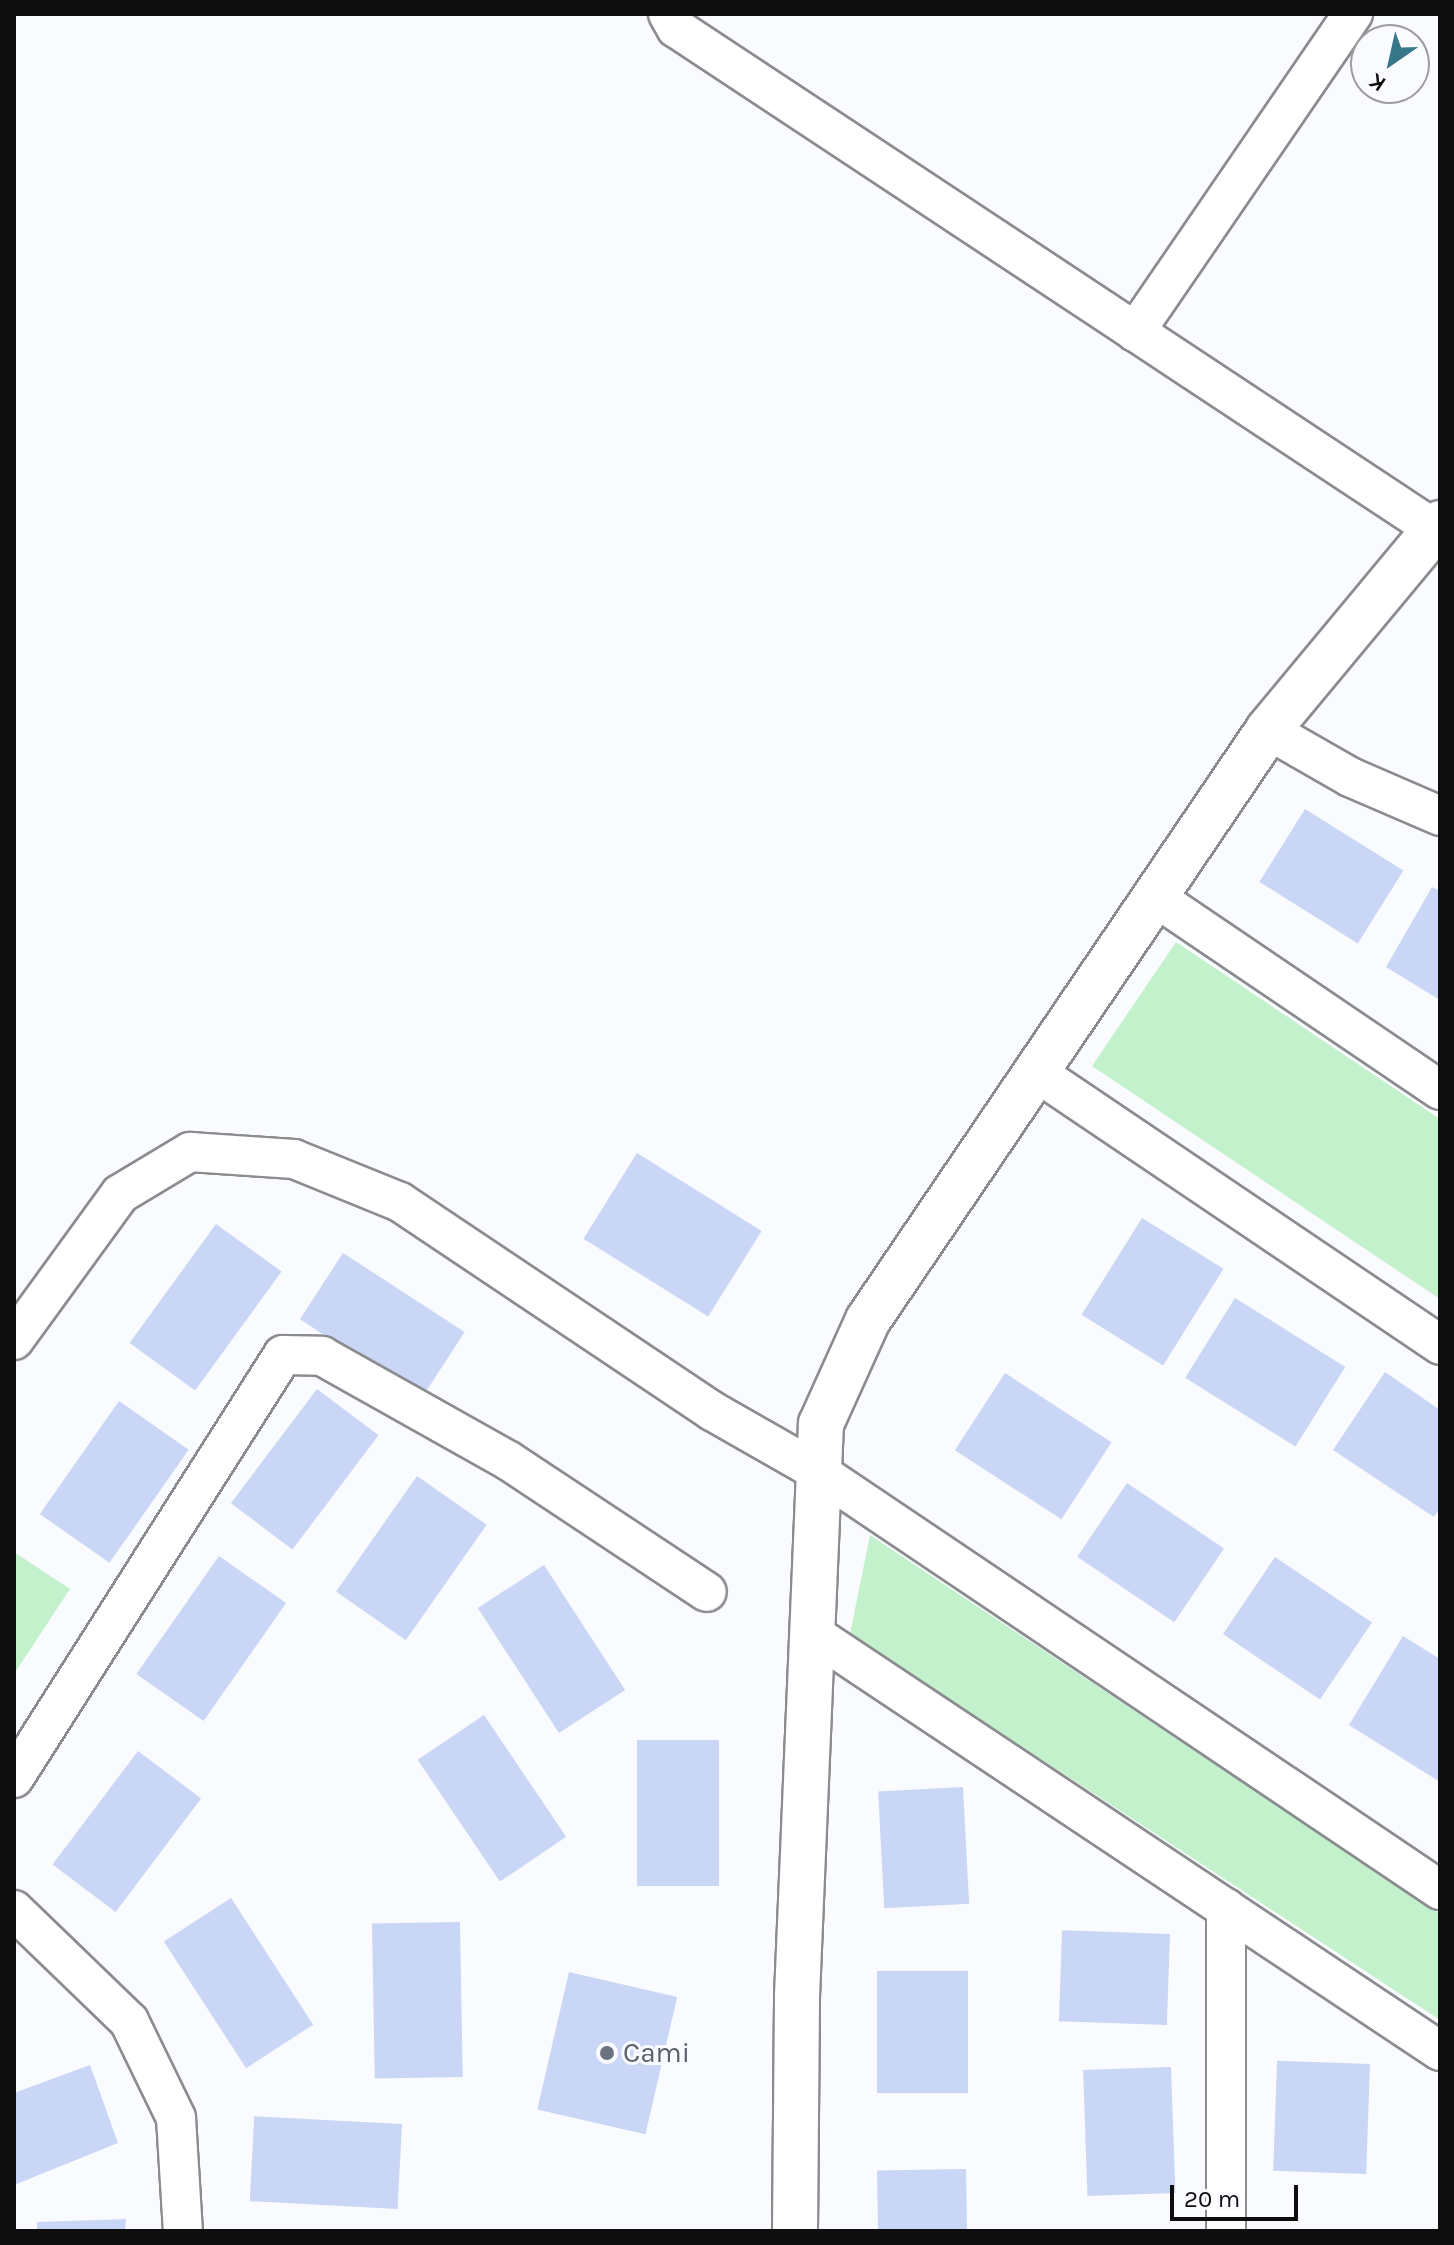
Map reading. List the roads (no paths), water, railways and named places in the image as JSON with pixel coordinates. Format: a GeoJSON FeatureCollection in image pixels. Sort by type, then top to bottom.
{"type":"FeatureCollection","features":[{"type":"Feature","properties":{"kind":"street"},"geometry":{"type":"LineString","coordinates":[[668,14],[676,28],[1135,332],[1434,538],[1268,730],[868,1320],[821,1424],[797,1996],[795,2231]]}},
{"type":"Feature","properties":{"kind":"street"},"geometry":{"type":"LineString","coordinates":[[1135,332],[1353,14]]}},
{"type":"Feature","properties":{"kind":"street"},"geometry":{"type":"LineString","coordinates":[[1268,730],[1350,777],[1440,816]]}},
{"type":"Feature","properties":{"kind":"street"},"geometry":{"type":"LineString","coordinates":[[1155,897],[1440,1090]]}},
{"type":"Feature","properties":{"kind":"street"},"geometry":{"type":"LineString","coordinates":[[1036,1072],[1440,1345]]}},
{"type":"Feature","properties":{"kind":"street"},"geometry":{"type":"LineString","coordinates":[[14,1340],[120,1194],[190,1152],[294,1159],[400,1202],[712,1411],[819,1472],[1440,1890]]}},
{"type":"Feature","properties":{"kind":"street"},"geometry":{"type":"LineString","coordinates":[[14,1778],[283,1355],[322,1356],[509,1461],[707,1592]]}},
{"type":"Feature","properties":{"kind":"street"},"geometry":{"type":"LineString","coordinates":[[812,1633],[1440,2051]]}},
{"type":"Feature","properties":{"kind":"street"},"geometry":{"type":"LineString","coordinates":[[1226,1908],[1226,2231]]}},
{"type":"Feature","properties":{"kind":"street"},"geometry":{"type":"LineString","coordinates":[[14,1910],[129,2021],[176,2118],[183,2231]]}},
{"type":"Feature","properties":{"kind":"place","name":"Cami"},"geometry":{"type":"Point","coordinates":[607,2053]}}]}
